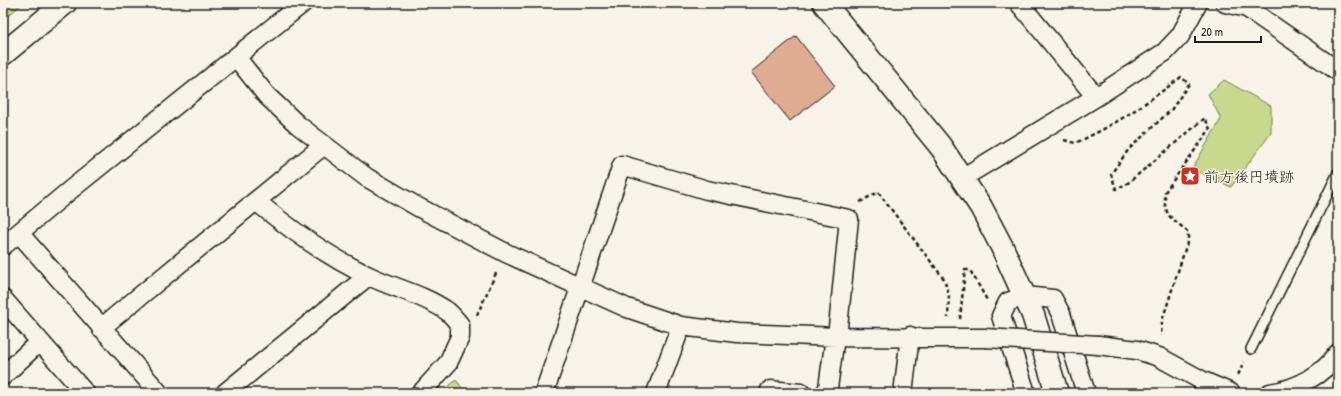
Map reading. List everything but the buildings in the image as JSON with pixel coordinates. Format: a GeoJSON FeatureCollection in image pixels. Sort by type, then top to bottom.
{"type":"FeatureCollection","features":[{"type":"Feature","properties":{"kind":"street"},"geometry":{"type":"LineString","coordinates":[[3,54],[65,3]]}},
{"type":"Feature","properties":{"kind":"street"},"geometry":{"type":"LineString","coordinates":[[3,246],[303,3]]}},
{"type":"Feature","properties":{"kind":"street"},"geometry":{"type":"LineString","coordinates":[[824,3],[941,147],[962,178],[999,240],[1029,306],[1057,393]]}},
{"type":"Feature","properties":{"kind":"street"},"geometry":{"type":"LineString","coordinates":[[1019,3],[1096,97]]}},
{"type":"Feature","properties":{"kind":"street"},"geometry":{"type":"LineString","coordinates":[[962,178],[1096,97],[1165,52],[1180,36],[1198,3]]}},
{"type":"Feature","properties":{"kind":"street"},"geometry":{"type":"LineString","coordinates":[[1225,3],[1247,8],[1338,72]]}},
{"type":"Feature","properties":{"kind":"street"},"geometry":{"type":"LineString","coordinates":[[236,57],[267,96],[298,125],[366,177],[418,207],[506,253],[580,288],[627,308],[681,326],[737,333],[836,337],[910,336],[985,338],[1098,345],[1137,350],[1159,357],[1203,381],[1231,393]]}},
{"type":"Feature","properties":{"kind":"street"},"geometry":{"type":"LineString","coordinates":[[101,328],[257,202],[324,145]]}},
{"type":"Feature","properties":{"kind":"street"},"geometry":{"type":"LineString","coordinates":[[544,393],[622,165],[707,190],[849,219],[836,337],[828,388],[825,393]]}},
{"type":"Feature","properties":{"kind":"street"},"geometry":{"type":"LineString","coordinates":[[257,202],[287,227],[329,254],[368,276],[424,299],[447,312],[460,325],[460,337],[448,363],[421,393]]}},
{"type":"Feature","properties":{"kind":"street"},"geometry":{"type":"LineString","coordinates":[[19,234],[159,393]]}},
{"type":"Feature","properties":{"kind":"street"},"geometry":{"type":"LineString","coordinates":[[225,393],[368,276]]}},
{"type":"Feature","properties":{"kind":"street"},"geometry":{"type":"LineString","coordinates":[[3,299],[85,393]]}},
{"type":"Feature","properties":{"kind":"street"},"geometry":{"type":"LineString","coordinates":[[1026,393],[1001,316],[1008,302],[1029,306],[1053,300],[1061,314],[1086,393]]}},
{"type":"Feature","properties":{"kind":"street"},"geometry":{"type":"LineString","coordinates":[[656,393],[681,326]]}},
{"type":"Feature","properties":{"kind":"street"},"geometry":{"type":"LineString","coordinates":[[903,393],[910,336]]}},
{"type":"Feature","properties":{"kind":"street"},"geometry":{"type":"LineString","coordinates":[[3,376],[39,342]]}},
{"type":"Feature","properties":{"kind":"street"},"geometry":{"type":"LineString","coordinates":[[1270,393],[1304,383],[1318,373],[1338,352]]}},
{"type":"Feature","properties":{"kind":"street"},"geometry":{"type":"LineString","coordinates":[[770,393],[770,390],[801,393]]}},
{"type":"Feature","properties":{"kind":"lane"},"geometry":{"type":"LineString","coordinates":[[1251,349],[1338,173]]}},
{"type":"Feature","properties":{"kind":"path"},"geometry":{"type":"LineString","coordinates":[[1052,123],[1065,141],[1075,144],[1095,135],[1140,108],[1181,77],[1189,84],[1171,110],[1129,149],[1111,174],[1116,189],[1128,183],[1205,118],[1210,129],[1165,192],[1165,205],[1168,214],[1188,232],[1188,240],[1162,321],[1159,357]]}},
{"type":"Feature","properties":{"kind":"path"},"geometry":{"type":"LineString","coordinates":[[849,219],[848,207],[878,192],[944,278],[949,295],[953,337]]}},
{"type":"Feature","properties":{"kind":"path"},"geometry":{"type":"LineString","coordinates":[[460,325],[475,319],[506,253]]}},
{"type":"Feature","properties":{"kind":"path"},"geometry":{"type":"LineString","coordinates":[[953,337],[965,270],[970,270],[988,302]]}},
{"type":"Feature","properties":{"kind":"green space"},"geometry":{"type":"Polygon","coordinates":[[[3,3],[23,3],[3,20],[3,3]]]}},
{"type":"Feature","properties":{"kind":"green space"},"geometry":{"type":"Polygon","coordinates":[[[1224,80],[1271,106],[1271,133],[1231,187],[1192,169],[1221,119],[1208,94],[1224,80]]]}},
{"type":"Feature","properties":{"kind":"green space"},"geometry":{"type":"Polygon","coordinates":[[[456,380],[466,393],[441,393],[456,380]]]}},
{"type":"Feature","properties":{"kind":"place","name":"前方後円墳跡"},"geometry":{"type":"Point","coordinates":[1190,176]}}]}
